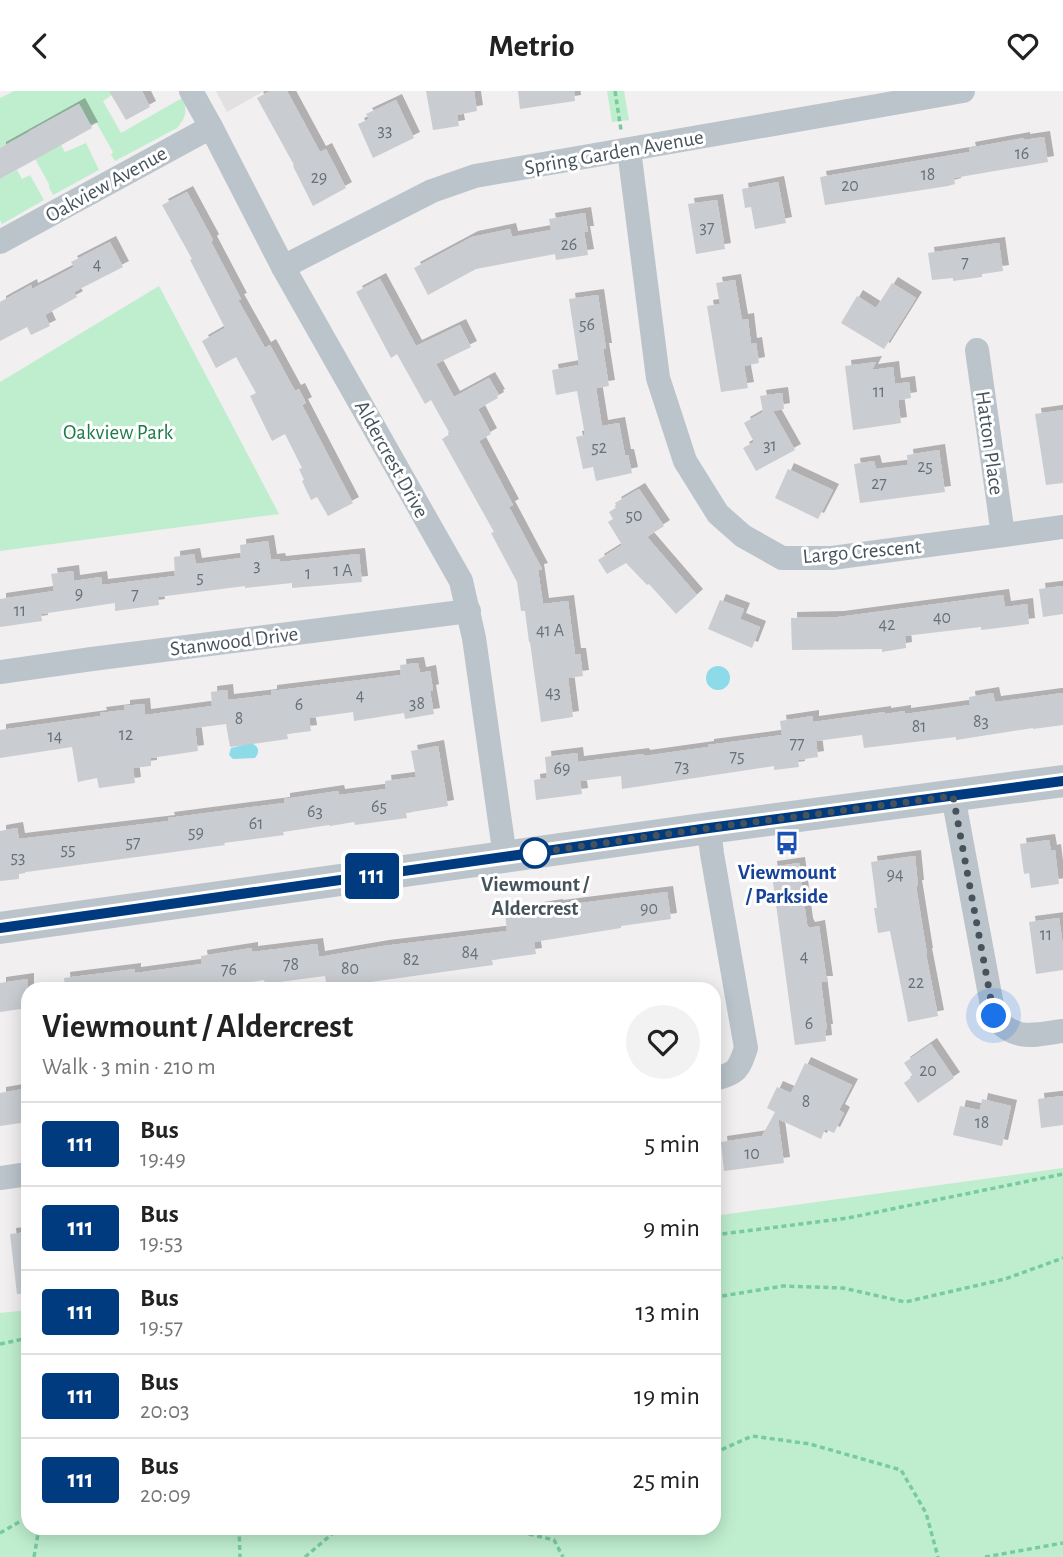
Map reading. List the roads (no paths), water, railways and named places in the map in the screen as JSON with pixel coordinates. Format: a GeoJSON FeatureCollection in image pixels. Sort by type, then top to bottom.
{"type":"FeatureCollection","features":[{"type":"Feature","properties":{"kind":"street","name":"Aldercrest Drive"},"geometry":{"type":"LineString","coordinates":[[191,91],[283,267],[461,581],[506,857]]}},
{"type":"Feature","properties":{"kind":"street","name":"Spring Garden Avenue"},"geometry":{"type":"LineString","coordinates":[[283,267],[432,191],[475,176],[963,91]]}},
{"type":"Feature","properties":{"kind":"street","name":"Oakview Avenue"},"geometry":{"type":"LineString","coordinates":[[0,242],[211,127]]}},
{"type":"Feature","properties":{"kind":"street","name":"Largo Crescent"},"geometry":{"type":"LineString","coordinates":[[629,150],[658,378],[685,461],[718,514],[743,536],[782,558],[832,558],[1063,527]]}},
{"type":"Feature","properties":{"kind":"street","name":"Hatton Place"},"geometry":{"type":"LineString","coordinates":[[977,350],[1003,535]]}},
{"type":"Feature","properties":{"kind":"street","name":"Stanwood Drive"},"geometry":{"type":"LineString","coordinates":[[0,673],[468,611]]}},
{"type":"Feature","properties":{"kind":"street"},"geometry":{"type":"LineString","coordinates":[[0,928],[1063,781]]}},
{"type":"Feature","properties":{"kind":"street"},"geometry":{"type":"LineString","coordinates":[[953,796],[994,1016],[1002,1027],[1013,1033],[1063,1031]]}},
{"type":"Feature","properties":{"kind":"street"},"geometry":{"type":"LineString","coordinates":[[709,828],[746,1048],[740,1066],[731,1074],[721,1077]]}},
{"type":"Feature","properties":{"kind":"street"},"geometry":{"type":"LineString","coordinates":[[0,1178],[21,1175]]}},
{"type":"Feature","properties":{"kind":"water"},"geometry":{"type":"Polygon","coordinates":[[[718,666],[729,673],[730,678],[723,689],[718,690],[707,683],[706,678],[713,667],[718,666]]]}},
{"type":"Feature","properties":{"kind":"water"},"geometry":{"type":"Polygon","coordinates":[[[251,743],[258,749],[255,758],[233,759],[229,755],[231,748],[251,743]]]}},
{"type":"Feature","properties":{"kind":"place","name":"Viewmount / Parkside"},"geometry":{"type":"Point","coordinates":[787,843]}},
{"type":"Feature","properties":{"kind":"place","name":"Viewmount / Aldercrest"},"geometry":{"type":"Point","coordinates":[535,853]}},
{"type":"Feature","properties":{"kind":"park label","name":"Oakview Park"},"geometry":{"type":"Point","coordinates":[118,432]}}]}
